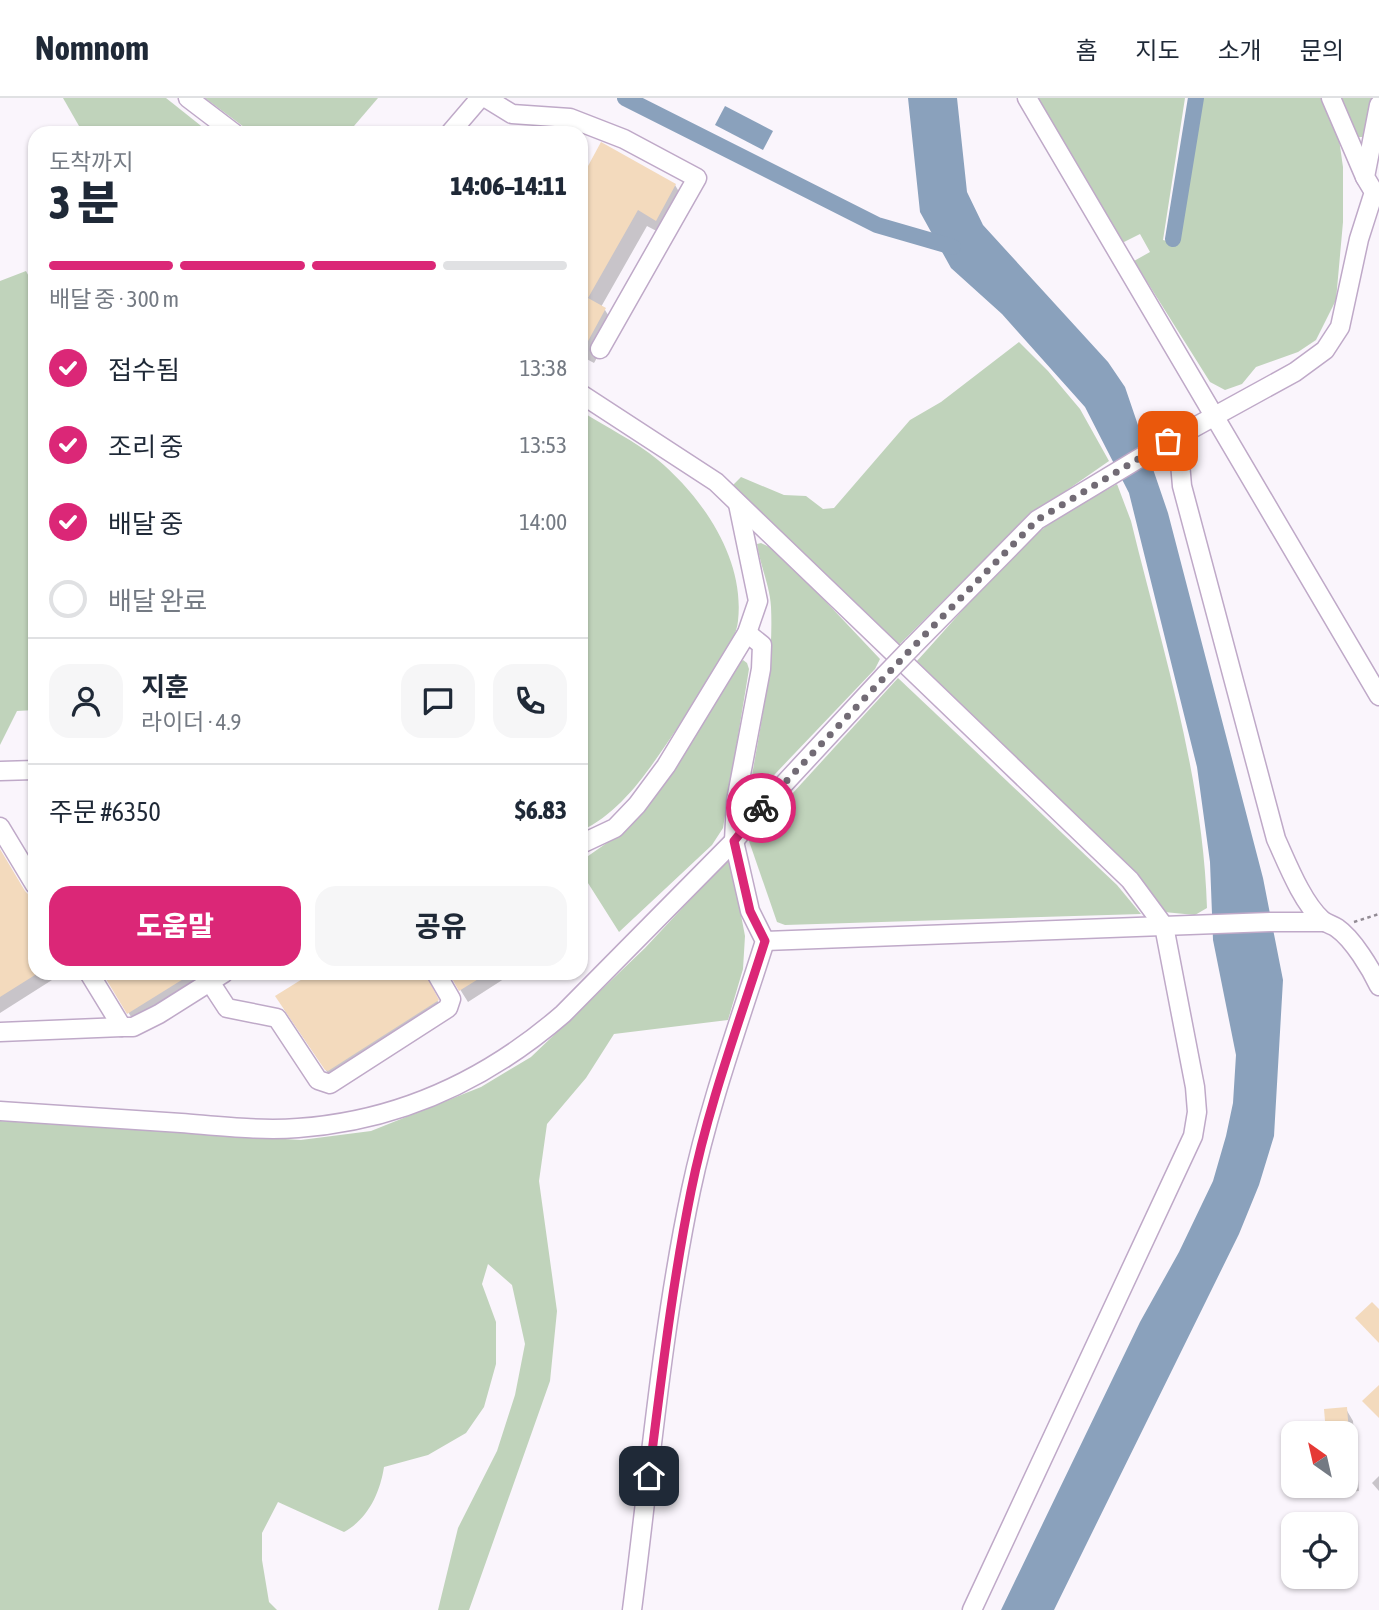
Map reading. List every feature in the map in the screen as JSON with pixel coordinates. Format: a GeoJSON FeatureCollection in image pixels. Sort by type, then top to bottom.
{"type":"FeatureCollection","features":[{"type":"Feature","properties":{"kind":"street"},"geometry":{"type":"LineString","coordinates":[[188,98],[225,126]]}},
{"type":"Feature","properties":{"kind":"street"},"geometry":{"type":"LineString","coordinates":[[456,126],[480,98]]}},
{"type":"Feature","properties":{"kind":"street"},"geometry":{"type":"LineString","coordinates":[[486,98],[512,114],[570,118],[624,139],[697,178],[600,349]]}},
{"type":"Feature","properties":{"kind":"street"},"geometry":{"type":"LineString","coordinates":[[1027,98],[1379,696]]}},
{"type":"Feature","properties":{"kind":"street"},"geometry":{"type":"LineString","coordinates":[[0,1111],[217,1126],[296,1128],[342,1123],[427,1099],[505,1060],[533,1040],[563,1014],[734,841],[885,675],[1037,520],[1213,415],[1296,372],[1325,350],[1340,327],[1359,239],[1374,192],[1331,98]]}},
{"type":"Feature","properties":{"kind":"street"},"geometry":{"type":"LineString","coordinates":[[1365,177],[1379,105]]}},
{"type":"Feature","properties":{"kind":"street"},"geometry":{"type":"LineString","coordinates":[[588,399],[716,482],[1130,880],[1164,926],[1195,1087],[1197,1112],[1193,1136],[972,1610]]}},
{"type":"Feature","properties":{"kind":"street"},"geometry":{"type":"LineString","coordinates":[[1183,433],[1180,463],[1182,486],[1276,839],[1311,907],[1372,970],[1379,986]]}},
{"type":"Feature","properties":{"kind":"street"},"geometry":{"type":"LineString","coordinates":[[588,841],[615,828],[637,805],[666,766],[747,633],[758,601],[738,503]]}},
{"type":"Feature","properties":{"kind":"street"},"geometry":{"type":"LineString","coordinates":[[632,1610],[670,1315],[691,1189],[718,1088],[765,941],[750,911],[734,841],[736,801],[761,668],[761,645],[747,633]]}},
{"type":"Feature","properties":{"kind":"street"},"geometry":{"type":"LineString","coordinates":[[0,772],[28,770]]}},
{"type":"Feature","properties":{"kind":"street"},"geometry":{"type":"LineString","coordinates":[[0,827],[28,873]]}},
{"type":"Feature","properties":{"kind":"street"},"geometry":{"type":"LineString","coordinates":[[765,941],[1270,922],[1331,925]]}},
{"type":"Feature","properties":{"kind":"street"},"geometry":{"type":"LineString","coordinates":[[93,980],[122,1027]]}},
{"type":"Feature","properties":{"kind":"street"},"geometry":{"type":"LineString","coordinates":[[0,1032],[133,1027],[212,980]]}},
{"type":"Feature","properties":{"kind":"street"},"geometry":{"type":"LineString","coordinates":[[218,980],[227,1008],[277,1018],[318,1080],[330,1084],[448,1008],[451,999],[440,980]]}},
{"type":"Feature","properties":{"kind":"path"},"geometry":{"type":"LineString","coordinates":[[1331,925],[1379,914]]}},
{"type":"Feature","properties":{"kind":"green space"},"geometry":{"type":"Polygon","coordinates":[[[63,98],[166,98],[201,126],[79,126],[63,98]]]}},
{"type":"Feature","properties":{"kind":"green space"},"geometry":{"type":"Polygon","coordinates":[[[205,98],[378,98],[354,126],[243,126],[205,98]]]}},
{"type":"Feature","properties":{"kind":"green space"},"geometry":{"type":"Polygon","coordinates":[[[1035,98],[1185,98],[1163,240],[1179,244],[1203,98],[1324,98],[1339,139],[1343,167],[1343,222],[1336,300],[1316,340],[1298,352],[1256,367],[1242,384],[1225,390],[1210,382],[1134,261],[1150,252],[1140,234],[1122,243],[1035,98]]]}},
{"type":"Feature","properties":{"kind":"green space"},"geometry":{"type":"Polygon","coordinates":[[[1339,98],[1376,98],[1369,132],[1363,137],[1357,137],[1339,98]]]}},
{"type":"Feature","properties":{"kind":"green space"},"geometry":{"type":"Polygon","coordinates":[[[26,271],[28,275],[28,710],[17,711],[0,745],[0,281],[26,271]]]}},
{"type":"Feature","properties":{"kind":"green space"},"geometry":{"type":"Polygon","coordinates":[[[1019,342],[1080,409],[1109,461],[1024,520],[897,647],[730,488],[741,477],[784,495],[806,496],[823,509],[834,508],[910,420],[941,402],[1019,342]]]}},
{"type":"Feature","properties":{"kind":"green space"},"geometry":{"type":"Polygon","coordinates":[[[588,415],[649,453],[690,492],[705,511],[728,553],[738,598],[736,632],[722,660],[636,786],[588,827],[588,415]]]}},
{"type":"Feature","properties":{"kind":"green space"},"geometry":{"type":"Polygon","coordinates":[[[1117,484],[1131,521],[1168,664],[1198,810],[1207,908],[1195,915],[1164,912],[1086,830],[916,662],[1022,547],[1067,512],[1117,484]]]}},
{"type":"Feature","properties":{"kind":"green space"},"geometry":{"type":"Polygon","coordinates":[[[761,543],[778,551],[880,659],[875,669],[756,794],[749,793],[765,700],[771,630],[770,599],[757,544],[761,543]]]}},
{"type":"Feature","properties":{"kind":"green space"},"geometry":{"type":"Polygon","coordinates":[[[743,660],[749,669],[723,828],[712,845],[619,932],[588,883],[588,856],[621,833],[733,669],[743,660]]]}},
{"type":"Feature","properties":{"kind":"green space"},"geometry":{"type":"Polygon","coordinates":[[[898,678],[1117,885],[1141,914],[785,925],[777,922],[749,841],[898,678]]]}},
{"type":"Feature","properties":{"kind":"green space"},"geometry":{"type":"Polygon","coordinates":[[[730,857],[745,936],[743,969],[728,1020],[614,1034],[586,1078],[547,1124],[539,1181],[557,1311],[550,1381],[469,1610],[438,1610],[458,1528],[497,1451],[515,1395],[525,1344],[512,1285],[488,1264],[482,1284],[496,1322],[496,1364],[484,1407],[466,1433],[428,1455],[384,1467],[372,1504],[360,1520],[344,1532],[278,1502],[262,1533],[262,1560],[269,1602],[277,1610],[0,1610],[0,1121],[301,1140],[371,1131],[481,1087],[531,1057],[645,948],[730,857]]]}},
{"type":"Feature","properties":{"kind":"water"},"geometry":{"type":"Polygon","coordinates":[[[908,98],[957,98],[967,192],[983,225],[1108,362],[1125,387],[1168,513],[1263,878],[1283,980],[1274,1136],[1259,1185],[1239,1234],[1054,1610],[1001,1610],[1140,1322],[1179,1252],[1213,1181],[1233,1103],[1236,1055],[1213,940],[1210,862],[1197,767],[1129,493],[1085,407],[1002,314],[951,268],[920,212],[908,98]]]}},
{"type":"Feature","properties":{"kind":"water"},"geometry":{"type":"Polygon","coordinates":[[[725,106],[773,131],[763,150],[715,125],[725,106]]]}},
{"type":"Feature","properties":{"kind":"building"},"geometry":{"type":"Polygon","coordinates":[[[601,142],[676,184],[656,221],[638,210],[588,298],[588,166],[601,142]]]}},
{"type":"Feature","properties":{"kind":"building"},"geometry":{"type":"Polygon","coordinates":[[[588,298],[606,308],[588,341],[588,298]]]}},
{"type":"Feature","properties":{"kind":"building"},"geometry":{"type":"Polygon","coordinates":[[[0,849],[28,894],[28,979],[0,997],[0,849]]]}},
{"type":"Feature","properties":{"kind":"building"},"geometry":{"type":"Polygon","coordinates":[[[107,980],[182,980],[127,1014],[107,980]]]}},
{"type":"Feature","properties":{"kind":"building"},"geometry":{"type":"Polygon","coordinates":[[[301,980],[429,980],[439,1000],[328,1071],[275,996],[301,980]]]}},
{"type":"Feature","properties":{"kind":"building"},"geometry":{"type":"Polygon","coordinates":[[[453,980],[477,980],[459,991],[453,980]]]}},
{"type":"Feature","properties":{"kind":"building"},"geometry":{"type":"Polygon","coordinates":[[[1372,1302],[1379,1309],[1379,1343],[1355,1318],[1372,1302]]]}},
{"type":"Feature","properties":{"kind":"building"},"geometry":{"type":"Polygon","coordinates":[[[1379,1385],[1379,1418],[1362,1401],[1379,1385]]]}},
{"type":"Feature","properties":{"kind":"building"},"geometry":{"type":"Polygon","coordinates":[[[1347,1407],[1348,1421],[1325,1421],[1324,1409],[1347,1407]]]}},
{"type":"Feature","properties":{"kind":"waterway"},"geometry":{"type":"LineString","coordinates":[[625,98],[877,225],[953,247]]}},
{"type":"Feature","properties":{"kind":"waterway"},"geometry":{"type":"LineString","coordinates":[[1173,239],[1196,98]]}},
{"type":"Feature","properties":{"kind":"way so far"},"geometry":{"type":"LineString","coordinates":[[761,808],[1037,520],[1168,441]]}},
{"type":"Feature","properties":{"kind":"route"},"geometry":{"type":"LineString","coordinates":[[649,1476],[670,1315],[691,1189],[718,1088],[765,941],[750,911],[734,841],[761,808]]}}]}
